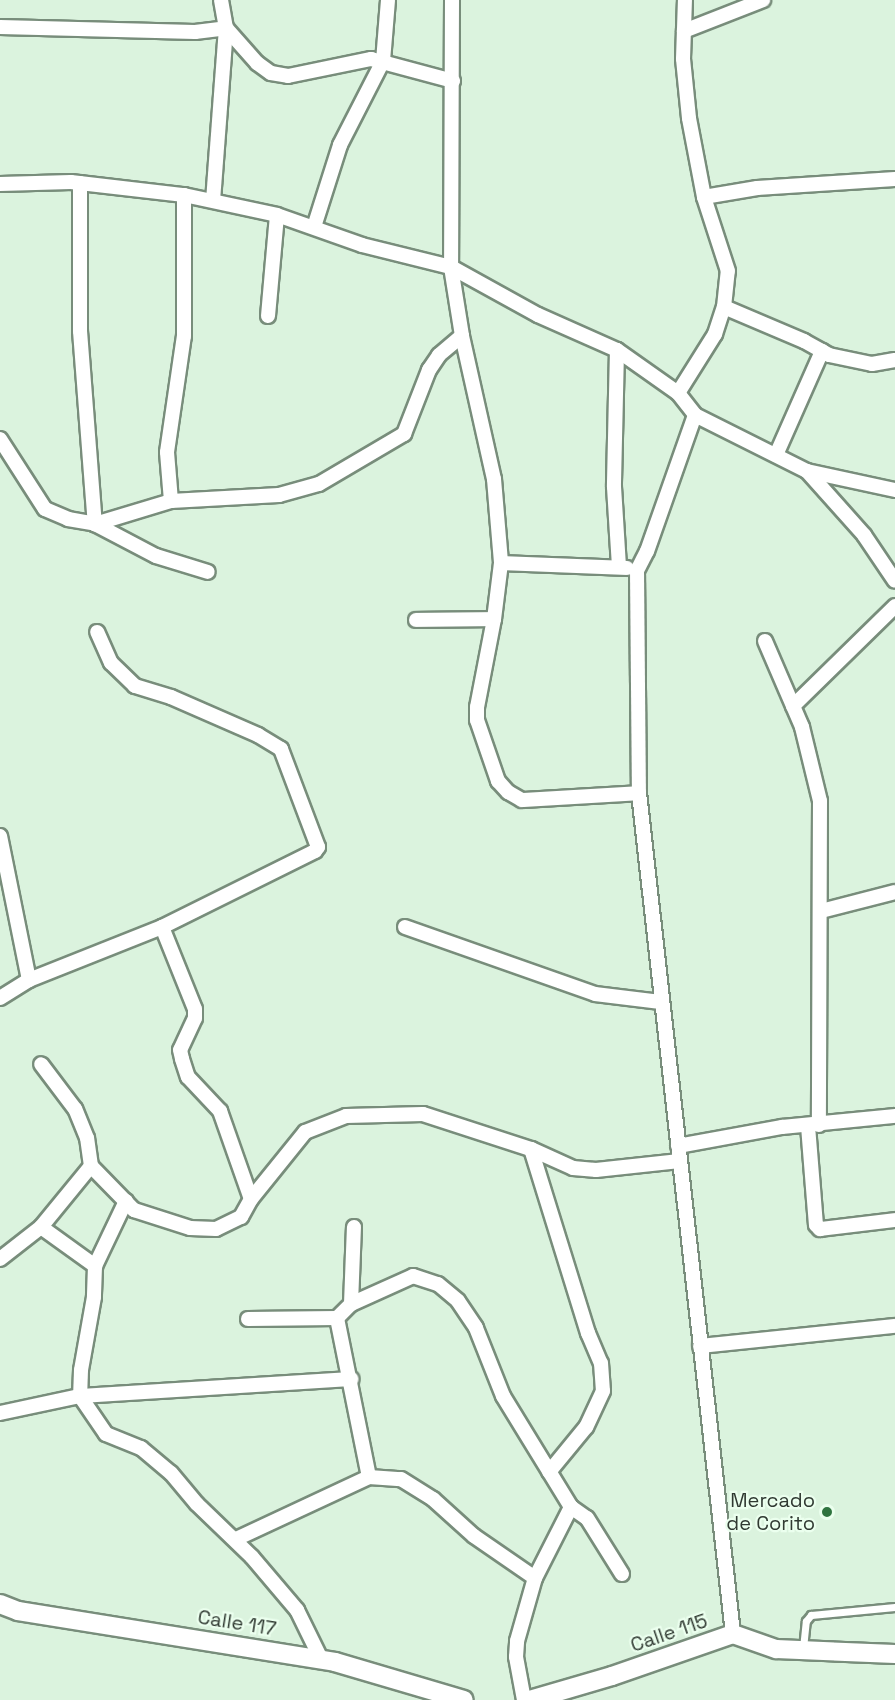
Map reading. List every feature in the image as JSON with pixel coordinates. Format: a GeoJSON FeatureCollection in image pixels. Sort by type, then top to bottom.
{"type":"FeatureCollection","features":[{"type":"Feature","properties":{"kind":"street"},"geometry":{"type":"LineString","coordinates":[[213,201],[226,28],[221,0]]}},
{"type":"Feature","properties":{"kind":"street"},"geometry":{"type":"LineString","coordinates":[[314,227],[340,145],[383,61],[388,0]]}},
{"type":"Feature","properties":{"kind":"street"},"geometry":{"type":"LineString","coordinates":[[452,0],[451,267],[462,336],[494,479],[501,563],[494,619],[477,707],[477,720],[498,781],[508,792],[522,800],[639,793]]}},
{"type":"Feature","properties":{"kind":"street"},"geometry":{"type":"LineString","coordinates":[[678,393],[715,334],[724,307],[728,271],[704,197],[689,118],[683,59],[685,0]]}},
{"type":"Feature","properties":{"kind":"street"},"geometry":{"type":"LineString","coordinates":[[684,31],[763,0]]}},
{"type":"Feature","properties":{"kind":"street"},"geometry":{"type":"LineString","coordinates":[[0,27],[195,32],[226,28]]}},
{"type":"Feature","properties":{"kind":"street"},"geometry":{"type":"LineString","coordinates":[[226,28],[257,63],[271,73],[288,76],[371,59],[453,81]]}},
{"type":"Feature","properties":{"kind":"street"},"geometry":{"type":"LineString","coordinates":[[704,197],[757,189],[895,179]]}},
{"type":"Feature","properties":{"kind":"street"},"geometry":{"type":"LineString","coordinates":[[80,183],[80,331],[95,524]]}},
{"type":"Feature","properties":{"kind":"street"},"geometry":{"type":"LineString","coordinates":[[0,184],[80,183],[184,195],[277,215],[362,245],[451,267],[538,315],[617,350],[678,393],[695,416],[807,471],[895,490]]}},
{"type":"Feature","properties":{"kind":"street"},"geometry":{"type":"LineString","coordinates":[[171,501],[167,452],[184,336],[184,195]]}},
{"type":"Feature","properties":{"kind":"street"},"geometry":{"type":"LineString","coordinates":[[268,316],[277,215]]}},
{"type":"Feature","properties":{"kind":"street"},"geometry":{"type":"LineString","coordinates":[[724,307],[804,341],[829,356],[872,364],[895,360]]}},
{"type":"Feature","properties":{"kind":"street"},"geometry":{"type":"LineString","coordinates":[[95,524],[171,501],[279,495],[319,484],[404,434],[429,370],[439,356],[462,336]]}},
{"type":"Feature","properties":{"kind":"street"},"geometry":{"type":"LineString","coordinates":[[617,350],[614,487],[619,566]]}},
{"type":"Feature","properties":{"kind":"street"},"geometry":{"type":"LineString","coordinates":[[776,455],[822,351]]}},
{"type":"Feature","properties":{"kind":"street"},"geometry":{"type":"LineString","coordinates":[[695,416],[647,551],[637,571],[639,793],[733,1634]]}},
{"type":"Feature","properties":{"kind":"street"},"geometry":{"type":"LineString","coordinates":[[0,439],[45,510],[68,519],[95,524],[156,556],[208,572]]}},
{"type":"Feature","properties":{"kind":"street"},"geometry":{"type":"LineString","coordinates":[[807,471],[864,535],[895,581]]}},
{"type":"Feature","properties":{"kind":"street"},"geometry":{"type":"LineString","coordinates":[[501,563],[619,566],[637,571]]}},
{"type":"Feature","properties":{"kind":"street"},"geometry":{"type":"LineString","coordinates":[[793,706],[895,606]]}},
{"type":"Feature","properties":{"kind":"street"},"geometry":{"type":"LineString","coordinates":[[416,620],[494,619]]}},
{"type":"Feature","properties":{"kind":"street"},"geometry":{"type":"LineString","coordinates":[[0,998],[29,980],[162,927],[315,851],[318,842],[281,749],[258,735],[171,697],[135,686],[111,663],[97,632]]}},
{"type":"Feature","properties":{"kind":"street"},"geometry":{"type":"LineString","coordinates":[[765,641],[802,727],[820,801],[821,911],[814,1125],[816,1225],[820,1229],[895,1220]]}},
{"type":"Feature","properties":{"kind":"street"},"geometry":{"type":"LineString","coordinates":[[0,836],[29,980]]}},
{"type":"Feature","properties":{"kind":"street"},"geometry":{"type":"LineString","coordinates":[[821,911],[895,892]]}},
{"type":"Feature","properties":{"kind":"street"},"geometry":{"type":"LineString","coordinates":[[162,927],[195,1008],[195,1018],[180,1050],[182,1059],[188,1077],[220,1111],[251,1199]]}},
{"type":"Feature","properties":{"kind":"street"},"geometry":{"type":"LineString","coordinates":[[405,927],[595,994],[661,1002]]}},
{"type":"Feature","properties":{"kind":"street"},"geometry":{"type":"LineString","coordinates":[[41,1064],[75,1109],[87,1138],[91,1166],[134,1210],[190,1228],[216,1229],[241,1216],[251,1199],[305,1132],[346,1116],[423,1114],[531,1149],[573,1168],[596,1170],[680,1161]]}},
{"type":"Feature","properties":{"kind":"street"},"geometry":{"type":"LineString","coordinates":[[678,1146],[782,1127],[895,1116]]}},
{"type":"Feature","properties":{"kind":"street"},"geometry":{"type":"LineString","coordinates":[[531,1149],[588,1333],[601,1363],[603,1391],[586,1427],[549,1472]]}},
{"type":"Feature","properties":{"kind":"street"},"geometry":{"type":"LineString","coordinates":[[0,1259],[41,1227],[91,1166]]}},
{"type":"Feature","properties":{"kind":"street"},"geometry":{"type":"LineString","coordinates":[[126,1201],[95,1266],[94,1298],[81,1370],[80,1396],[105,1434],[141,1448],[171,1473],[198,1504],[236,1539],[297,1610],[321,1659]]}},
{"type":"Feature","properties":{"kind":"street"},"geometry":{"type":"LineString","coordinates":[[41,1227],[95,1266]]}},
{"type":"Feature","properties":{"kind":"street"},"geometry":{"type":"LineString","coordinates":[[351,1304],[354,1227]]}},
{"type":"Feature","properties":{"kind":"street"},"geometry":{"type":"LineString","coordinates":[[248,1319],[337,1318],[351,1304],[413,1276],[438,1284],[458,1301],[476,1328],[503,1396],[571,1507],[587,1518],[621,1574]]}},
{"type":"Feature","properties":{"kind":"street"},"geometry":{"type":"LineString","coordinates":[[337,1318],[369,1477]]}},
{"type":"Feature","properties":{"kind":"street"},"geometry":{"type":"LineString","coordinates":[[700,1346],[895,1326]]}},
{"type":"Feature","properties":{"kind":"street"},"geometry":{"type":"LineString","coordinates":[[0,1413],[80,1396],[351,1379]]}},
{"type":"Feature","properties":{"kind":"street"},"geometry":{"type":"LineString","coordinates":[[236,1539],[369,1477],[401,1479],[433,1499],[474,1536],[535,1578]]}},
{"type":"Feature","properties":{"kind":"street"},"geometry":{"type":"LineString","coordinates":[[524,1700],[516,1657],[517,1641],[535,1578],[571,1507]]}},
{"type":"Feature","properties":{"kind":"street","name":"Calle 117"},"geometry":{"type":"LineString","coordinates":[[0,1604],[18,1611],[321,1659],[464,1700]]}},
{"type":"Feature","properties":{"kind":"street","name":"Calle 115"},"geometry":{"type":"LineString","coordinates":[[530,1700],[612,1676],[733,1634],[776,1649],[895,1654]]}},
{"type":"Feature","properties":{"kind":"lane"},"geometry":{"type":"LineString","coordinates":[[802,1651],[806,1621],[811,1615],[895,1607]]}},
{"type":"Feature","properties":{"kind":"place","name":"Mercado de Corito"},"geometry":{"type":"Point","coordinates":[827,1512]}}]}
